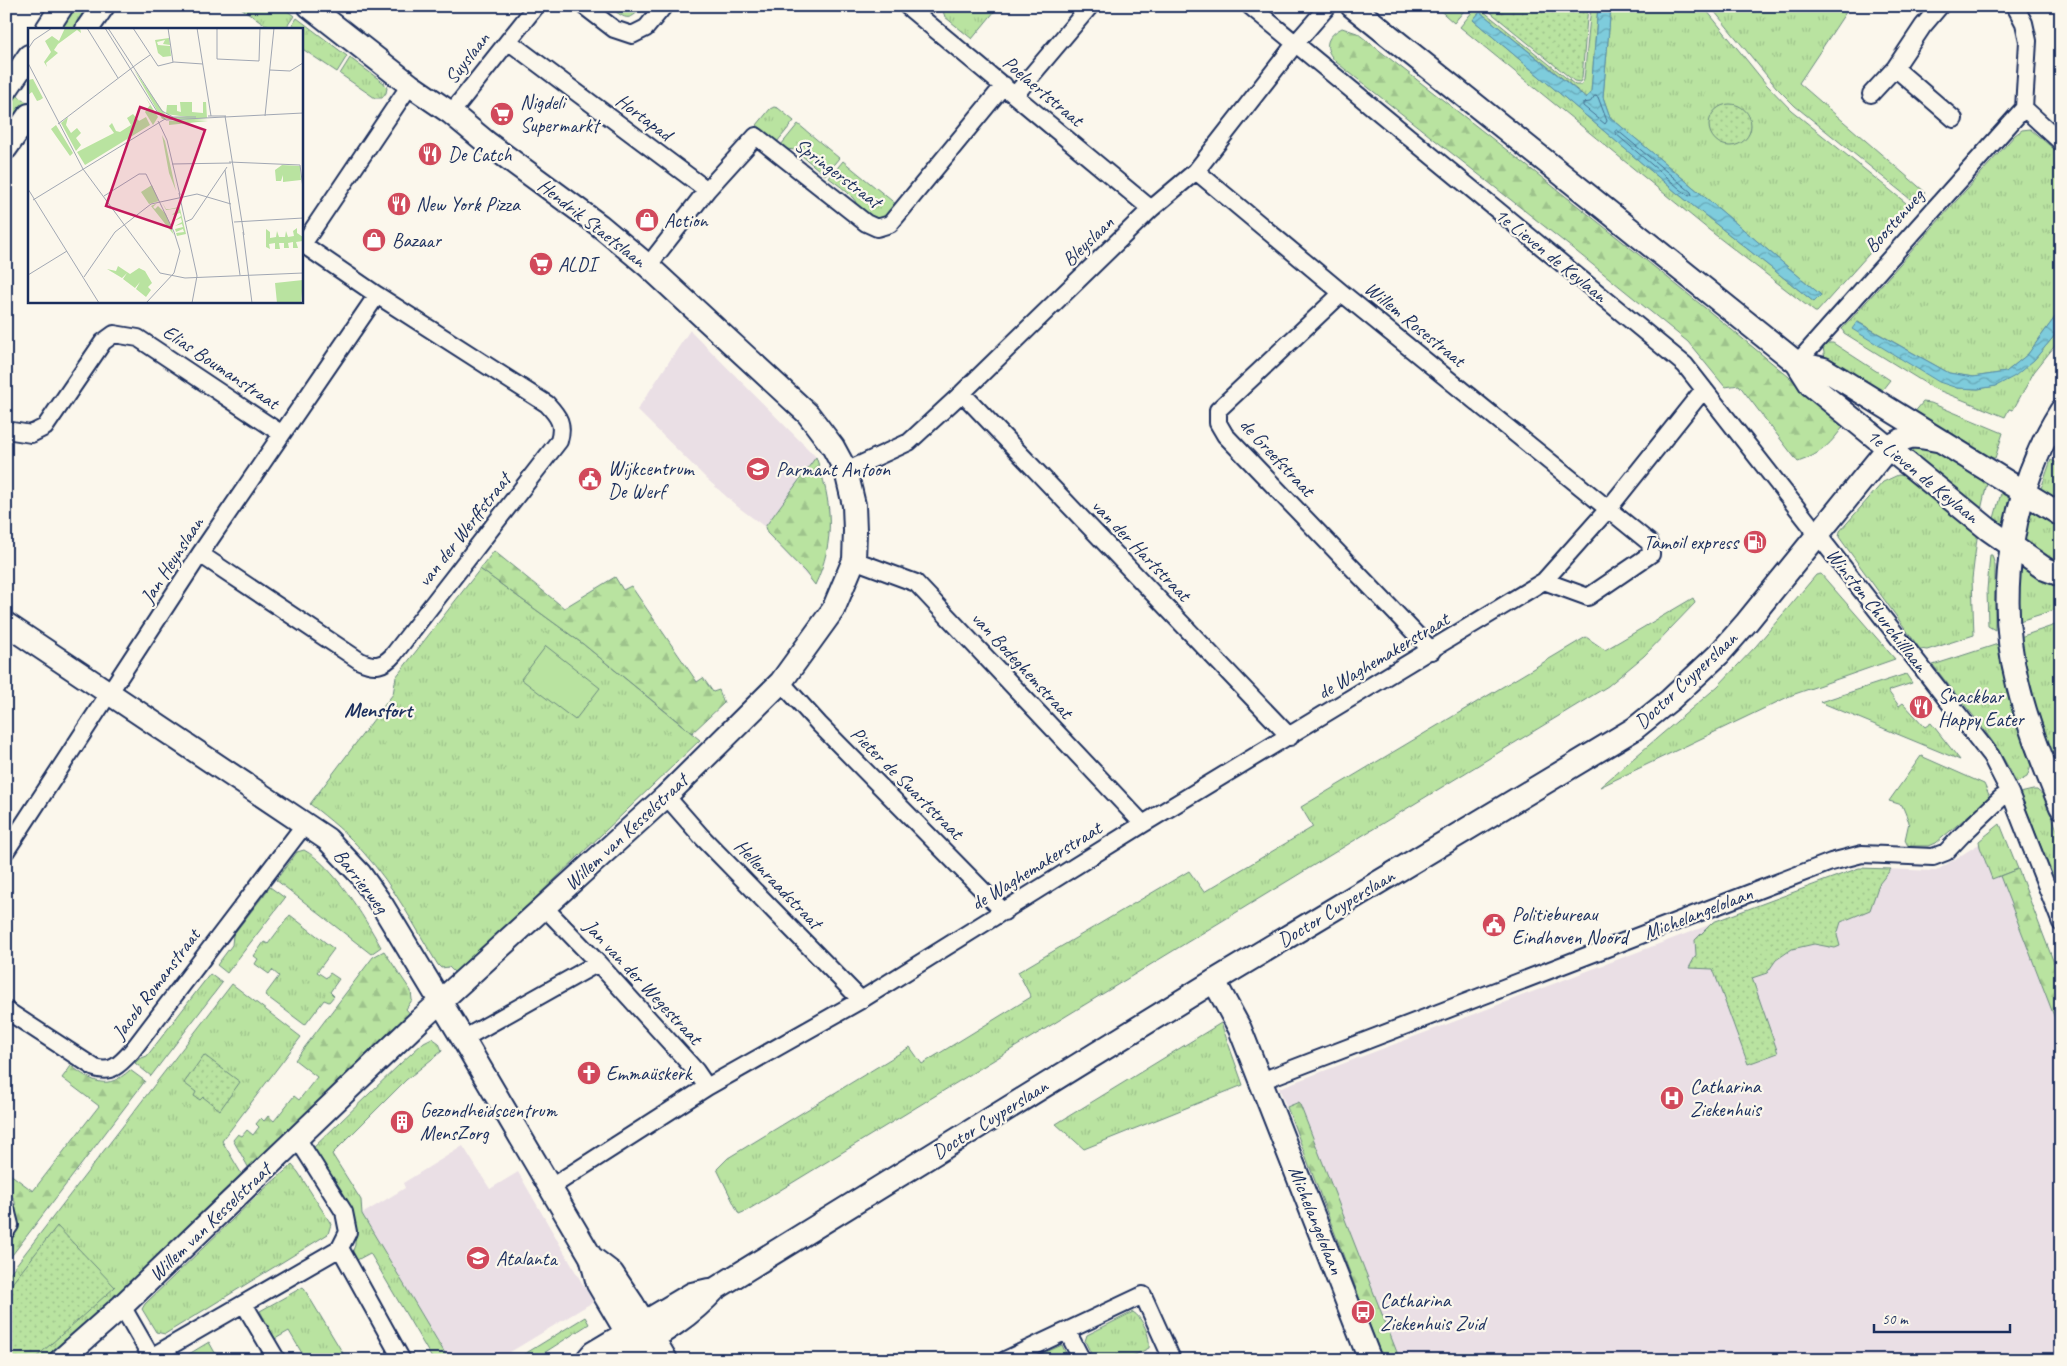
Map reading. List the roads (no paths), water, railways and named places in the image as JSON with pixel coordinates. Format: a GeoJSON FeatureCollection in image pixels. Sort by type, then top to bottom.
{"type":"FeatureCollection","features":[{"type":"Feature","properties":{"kind":"street"},"geometry":{"type":"LineString","coordinates":[[48,28],[62,6]]}},
{"type":"Feature","properties":{"kind":"street"},"geometry":{"type":"LineString","coordinates":[[88,28],[103,6]]}},
{"type":"Feature","properties":{"kind":"street","name":"Hendrik Staetslaan"},"geometry":{"type":"LineString","coordinates":[[309,6],[410,85],[451,113],[486,142],[599,226],[648,266],[808,414],[833,447],[846,471]]}},
{"type":"Feature","properties":{"kind":"street","name":"Suyslaan"},"geometry":{"type":"LineString","coordinates":[[451,113],[536,6]]}},
{"type":"Feature","properties":{"kind":"street"},"geometry":{"type":"LineString","coordinates":[[584,6],[614,29],[632,35],[646,28],[664,6]]}},
{"type":"Feature","properties":{"kind":"street","name":"Poelaertstraat"},"geometry":{"type":"LineString","coordinates":[[907,6],[924,12],[1009,90],[1151,210]]}},
{"type":"Feature","properties":{"kind":"street"},"geometry":{"type":"LineString","coordinates":[[1009,90],[1090,6]]}},
{"type":"Feature","properties":{"kind":"street","name":"1e Lieven de Keylaan"},"geometry":{"type":"LineString","coordinates":[[1250,6],[1685,364],[1818,535]]}},
{"type":"Feature","properties":{"kind":"street","name":"Bleyslaan"},"geometry":{"type":"LineString","coordinates":[[846,471],[909,442],[1151,210],[1196,171],[1295,44],[1328,6]]}},
{"type":"Feature","properties":{"kind":"street","name":"1e Lieven de Keylaan"},"geometry":{"type":"LineString","coordinates":[[1352,6],[1797,363],[1811,385],[1888,448],[2012,547],[2044,569],[2061,575]]}},
{"type":"Feature","properties":{"kind":"street"},"geometry":{"type":"LineString","coordinates":[[1871,94],[1895,68],[1923,26],[1940,6]]}},
{"type":"Feature","properties":{"kind":"street"},"geometry":{"type":"LineString","coordinates":[[2015,6],[2024,23],[2028,42],[2024,108],[2061,142]]}},
{"type":"Feature","properties":{"kind":"street","name":"Hortapad"},"geometry":{"type":"LineString","coordinates":[[508,41],[707,190]]}},
{"type":"Feature","properties":{"kind":"street"},"geometry":{"type":"LineString","coordinates":[[6,90],[28,58]]}},
{"type":"Feature","properties":{"kind":"street"},"geometry":{"type":"LineString","coordinates":[[1895,68],[1954,119]]}},
{"type":"Feature","properties":{"kind":"street"},"geometry":{"type":"LineString","coordinates":[[376,295],[302,244],[410,85]]}},
{"type":"Feature","properties":{"kind":"street","name":"Springerstraat"},"geometry":{"type":"LineString","coordinates":[[648,266],[707,190],[756,136],[866,224],[877,228],[890,224],[1009,90]]}},
{"type":"Feature","properties":{"kind":"street","name":"Boostenweg"},"geometry":{"type":"LineString","coordinates":[[1797,363],[2024,108]]}},
{"type":"Feature","properties":{"kind":"street"},"geometry":{"type":"LineString","coordinates":[[6,148],[28,116]]}},
{"type":"Feature","properties":{"kind":"street","name":"Willem Rosestraat"},"geometry":{"type":"LineString","coordinates":[[1196,171],[1342,293],[1609,508]]}},
{"type":"Feature","properties":{"kind":"street","name":"de Greefstraat"},"geometry":{"type":"LineString","coordinates":[[1342,293],[1218,410],[1218,423],[1225,435],[1432,651]]}},
{"type":"Feature","properties":{"kind":"street","name":"Jan Heynslaan"},"geometry":{"type":"LineString","coordinates":[[6,851],[12,828],[111,692],[200,554],[376,295]]}},
{"type":"Feature","properties":{"kind":"street","name":"van der Werffstraat"},"geometry":{"type":"LineString","coordinates":[[200,554],[360,662],[370,666],[386,663],[559,441],[562,429],[557,415],[547,404],[376,295]]}},
{"type":"Feature","properties":{"kind":"street","name":"Elias Boumanstraat"},"geometry":{"type":"LineString","coordinates":[[6,430],[31,434],[45,427],[103,342],[114,334],[138,338],[282,434]]}},
{"type":"Feature","properties":{"kind":"street","name":"1e Lieven de Keylaan"},"geometry":{"type":"LineString","coordinates":[[1797,363],[1824,369],[2061,515]]}},
{"type":"Feature","properties":{"kind":"street","name":"de Waghemakerstraat"},"geometry":{"type":"LineString","coordinates":[[551,1187],[707,1087],[861,1000],[1143,824],[1432,651],[1544,581],[1609,508],[1704,389]]}},
{"type":"Feature","properties":{"kind":"street","name":"van der Hartstraat"},"geometry":{"type":"LineString","coordinates":[[962,393],[1290,737]]}},
{"type":"Feature","properties":{"kind":"street"},"geometry":{"type":"LineString","coordinates":[[1885,406],[1889,424],[1888,448]]}},
{"type":"Feature","properties":{"kind":"street"},"geometry":{"type":"LineString","coordinates":[[2061,411],[2040,447],[2024,492],[2009,568],[2008,629],[2017,684],[2061,807]]}},
{"type":"Feature","properties":{"kind":"street","name":"Doctor Cuyperslaan"},"geometry":{"type":"LineString","coordinates":[[587,1360],[593,1353],[640,1340],[679,1323],[715,1289],[1214,982],[1634,729],[1670,700],[1719,654],[1888,448],[1908,436],[1937,440]]}},
{"type":"Feature","properties":{"kind":"street","name":"Willem van Kesselstraat"},"geometry":{"type":"LineString","coordinates":[[60,1360],[122,1306],[413,1026],[666,796],[781,682],[833,610],[854,560],[854,505],[846,471]]}},
{"type":"Feature","properties":{"kind":"street"},"geometry":{"type":"LineString","coordinates":[[1544,581],[1588,597],[1651,554],[1650,543],[1609,508]]}},
{"type":"Feature","properties":{"kind":"street","name":"Winston Churchilllaan"},"geometry":{"type":"LineString","coordinates":[[1818,535],[1991,756],[2010,793],[2061,922]]}},
{"type":"Feature","properties":{"kind":"street","name":"van Bodeghemstraat"},"geometry":{"type":"LineString","coordinates":[[854,560],[916,583],[1143,824]]}},
{"type":"Feature","properties":{"kind":"street","name":"Barrierweg"},"geometry":{"type":"LineString","coordinates":[[6,624],[111,692],[327,839],[360,874],[382,905],[464,1039],[512,1125],[551,1187],[591,1257],[612,1273],[640,1340],[666,1360]]}},
{"type":"Feature","properties":{"kind":"street","name":"Pieter de Swartstraat"},"geometry":{"type":"LineString","coordinates":[[781,682],[826,731],[1004,912]]}},
{"type":"Feature","properties":{"kind":"street","name":"Michelangelolaan"},"geometry":{"type":"LineString","coordinates":[[1261,1081],[1831,862],[1862,854],[1933,857],[1946,852],[2001,798],[2010,793]]}},
{"type":"Feature","properties":{"kind":"street","name":"Hellenraadstraat"},"geometry":{"type":"LineString","coordinates":[[666,796],[701,836],[861,1000]]}},
{"type":"Feature","properties":{"kind":"street","name":"Jacob Romanstraat"},"geometry":{"type":"LineString","coordinates":[[6,1010],[95,1068],[104,1071],[117,1066],[132,1051],[305,824]]}},
{"type":"Feature","properties":{"kind":"street","name":"Jan van der Wegestraat"},"geometry":{"type":"LineString","coordinates":[[545,908],[598,963],[696,1071],[707,1087]]}},
{"type":"Feature","properties":{"kind":"street"},"geometry":{"type":"LineString","coordinates":[[464,1039],[598,963]]}},
{"type":"Feature","properties":{"kind":"street","name":"Michelangelolaan"},"geometry":{"type":"LineString","coordinates":[[1214,982],[1240,1029],[1370,1360]]}},
{"type":"Feature","properties":{"kind":"street"},"geometry":{"type":"LineString","coordinates":[[122,1306],[150,1359],[340,1248],[348,1232],[344,1212],[297,1138]]}},
{"type":"Feature","properties":{"kind":"street"},"geometry":{"type":"LineString","coordinates":[[6,1209],[10,1225],[6,1231]]}},
{"type":"Feature","properties":{"kind":"street"},"geometry":{"type":"LineString","coordinates":[[340,1248],[402,1360]]}},
{"type":"Feature","properties":{"kind":"street"},"geometry":{"type":"LineString","coordinates":[[1005,1360],[1143,1295],[1171,1357],[1164,1360]]}},
{"type":"Feature","properties":{"kind":"street"},"geometry":{"type":"LineString","coordinates":[[244,1304],[277,1360]]}},
{"type":"Feature","properties":{"kind":"street"},"geometry":{"type":"LineString","coordinates":[[1067,1331],[1082,1360]]}},
{"type":"Feature","properties":{"kind":"street","name":"Doctor Cuyperslaan"},"geometry":{"type":"LineString","coordinates":[[616,1360],[640,1340]]}},
{"type":"Feature","properties":{"kind":"water"},"geometry":{"type":"Polygon","coordinates":[[[1598,6],[1611,6],[1603,97],[1610,117],[1821,295],[1814,302],[1677,193],[1473,20],[1480,12],[1586,98],[1591,92],[1598,6]]]}},
{"type":"Feature","properties":{"kind":"water"},"geometry":{"type":"Polygon","coordinates":[[[2061,309],[2061,328],[2034,360],[2015,376],[1996,386],[1978,389],[1957,388],[1939,382],[1852,329],[1857,322],[1949,373],[1973,377],[2006,372],[2028,354],[2061,309]]]}},
{"type":"Feature","properties":{"kind":"place","name":"Nigdeli Supermarkt"},"geometry":{"type":"Point","coordinates":[502,114]}},
{"type":"Feature","properties":{"kind":"place","name":"De Catch"},"geometry":{"type":"Point","coordinates":[430,154]}},
{"type":"Feature","properties":{"kind":"place","name":"New York Pizza"},"geometry":{"type":"Point","coordinates":[399,204]}},
{"type":"Feature","properties":{"kind":"place","name":"Action"},"geometry":{"type":"Point","coordinates":[647,220]}},
{"type":"Feature","properties":{"kind":"place","name":"Bazaar"},"geometry":{"type":"Point","coordinates":[374,240]}},
{"type":"Feature","properties":{"kind":"place","name":"ALDI"},"geometry":{"type":"Point","coordinates":[541,264]}},
{"type":"Feature","properties":{"kind":"place","name":"Parmant Antoon"},"geometry":{"type":"Point","coordinates":[758,469]}},
{"type":"Feature","properties":{"kind":"place","name":"Wijkcentrum De Werf"},"geometry":{"type":"Point","coordinates":[590,479]}},
{"type":"Feature","properties":{"kind":"place","name":"Tamoil express"},"geometry":{"type":"Point","coordinates":[1755,542]}},
{"type":"Feature","properties":{"kind":"place","name":"Snackbar Happy Eater"},"geometry":{"type":"Point","coordinates":[1921,707]}},
{"type":"Feature","properties":{"kind":"place","name":"Politiebureau Eindhoven Noord"},"geometry":{"type":"Point","coordinates":[1494,925]}},
{"type":"Feature","properties":{"kind":"place","name":"Emmaüskerk"},"geometry":{"type":"Point","coordinates":[589,1073]}},
{"type":"Feature","properties":{"kind":"place","name":"Catharina Ziekenhuis"},"geometry":{"type":"Point","coordinates":[1672,1098]}},
{"type":"Feature","properties":{"kind":"place","name":"Gezondheidscentrum MensZorg"},"geometry":{"type":"Point","coordinates":[402,1122]}},
{"type":"Feature","properties":{"kind":"place","name":"Atalanta"},"geometry":{"type":"Point","coordinates":[478,1258]}},
{"type":"Feature","properties":{"kind":"place","name":"Catharina Ziekenhuis Zuid"},"geometry":{"type":"Point","coordinates":[1363,1312]}},
{"type":"Feature","properties":{"kind":"district","name":"Mensfort"},"geometry":{"type":"Point","coordinates":[378,710]}}]}
